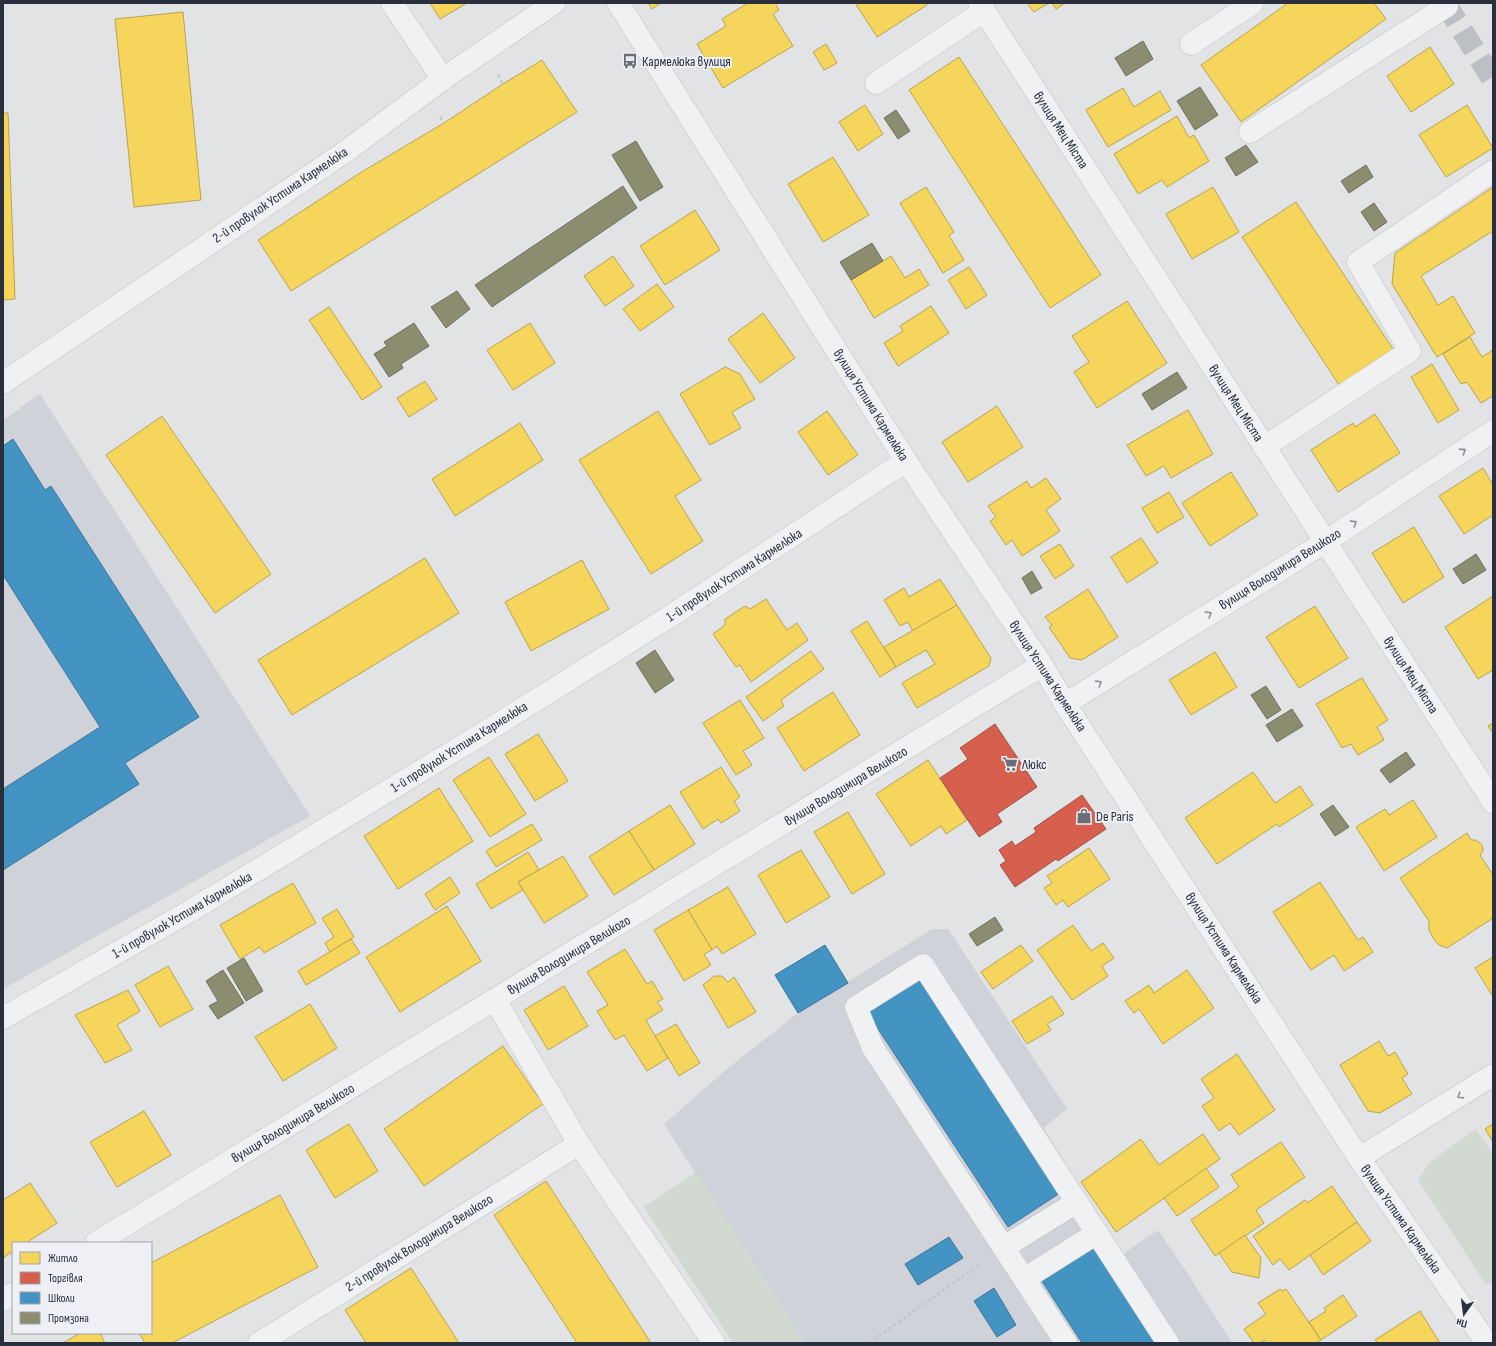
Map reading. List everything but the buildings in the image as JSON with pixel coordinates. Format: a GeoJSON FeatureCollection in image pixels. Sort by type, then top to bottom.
{"type":"FeatureCollection","features":[{"type":"Feature","properties":{"kind":"street"},"geometry":{"type":"LineString","coordinates":[[392,3],[443,79]]}},
{"type":"Feature","properties":{"kind":"street","name":"2-й провулок Устима Кармелюка"},"geometry":{"type":"LineString","coordinates":[[3,383],[345,152],[443,79],[554,3]]}},
{"type":"Feature","properties":{"kind":"street","name":"вулиця Устима Кармелюка"},"geometry":{"type":"LineString","coordinates":[[618,3],[906,461],[1042,665],[1359,1158],[1487,1343]]}},
{"type":"Feature","properties":{"kind":"street"},"geometry":{"type":"LineString","coordinates":[[1191,44],[1253,3]]}},
{"type":"Feature","properties":{"kind":"street"},"geometry":{"type":"LineString","coordinates":[[1250,132],[1447,6]]}},
{"type":"Feature","properties":{"kind":"street"},"geometry":{"type":"LineString","coordinates":[[876,83],[982,7]]}},
{"type":"Feature","properties":{"kind":"street","name":"вулиця Мец Міста"},"geometry":{"type":"LineString","coordinates":[[982,7],[1264,448],[1493,802]]}},
{"type":"Feature","properties":{"kind":"street"},"geometry":{"type":"LineString","coordinates":[[1264,448],[1410,351],[1358,262],[1493,171]]}},
{"type":"Feature","properties":{"kind":"street","name":"вулиця Володимира Великого"},"geometry":{"type":"LineString","coordinates":[[1066,704],[1325,542],[1493,431]]}},
{"type":"Feature","properties":{"kind":"street","name":"1-й провулок Устима Кармелюка"},"geometry":{"type":"LineString","coordinates":[[3,1018],[190,911],[488,730],[669,617],[906,461]]}},
{"type":"Feature","properties":{"kind":"street","name":"вулиця Володимира Великого"},"geometry":{"type":"LineString","coordinates":[[98,1242],[1042,665]]}},
{"type":"Feature","properties":{"kind":"street"},"geometry":{"type":"LineString","coordinates":[[1066,1343],[873,1048],[856,1007],[923,965],[1168,1343]]}},
{"type":"Feature","properties":{"kind":"street"},"geometry":{"type":"LineString","coordinates":[[496,1000],[579,1144],[714,1343]]}},
{"type":"Feature","properties":{"kind":"street"},"geometry":{"type":"LineString","coordinates":[[1359,1158],[1493,1075]]}},
{"type":"Feature","properties":{"kind":"street","name":"2-й провулок Володимира Великого"},"geometry":{"type":"LineString","coordinates":[[259,1343],[579,1144]]}},
{"type":"Feature","properties":{"kind":"street"},"geometry":{"type":"LineString","coordinates":[[1004,1247],[1077,1202]]}},
{"type":"Feature","properties":{"kind":"street"},"geometry":{"type":"LineString","coordinates":[[1024,1279],[1097,1233]]}},
{"type":"Feature","properties":{"kind":"street"},"geometry":{"type":"LineString","coordinates":[[3,1300],[12,1295]]}},
{"type":"Feature","properties":{"kind":"path"},"geometry":{"type":"LineString","coordinates":[[870,1343],[1004,1247]]}},
{"type":"Feature","properties":{"kind":"shaded area"},"geometry":{"type":"Polygon","coordinates":[[[40,394],[310,816],[3,989],[3,420],[40,394]]]}},
{"type":"Feature","properties":{"kind":"shaded area"},"geometry":{"type":"Polygon","coordinates":[[[932,929],[948,929],[1067,1109],[1043,1128],[1123,1254],[1158,1230],[1232,1343],[805,1343],[664,1124],[727,1069],[798,1013],[932,929]]]}},
{"type":"Feature","properties":{"kind":"shaded area"},"geometry":{"type":"Polygon","coordinates":[[[1476,1129],[1493,1155],[1493,1281],[1486,1285],[1418,1180],[1431,1161],[1476,1129]]]}},
{"type":"Feature","properties":{"kind":"shaded area"},"geometry":{"type":"Polygon","coordinates":[[[696,1172],[805,1343],[733,1343],[644,1207],[696,1172]]]}},
{"type":"Feature","properties":{"kind":"tunnel"},"geometry":{"type":"LineString","coordinates":[[1445,3],[1493,80]]}},
{"type":"Feature","properties":{"kind":"place","name":"Кармелюка вулиця"},"geometry":{"type":"Point","coordinates":[630,61]}},
{"type":"Feature","properties":{"kind":"place","name":"Люкс"},"geometry":{"type":"Point","coordinates":[1010,764]}},
{"type":"Feature","properties":{"kind":"place","name":"De Paris"},"geometry":{"type":"Point","coordinates":[1084,816]}}]}
